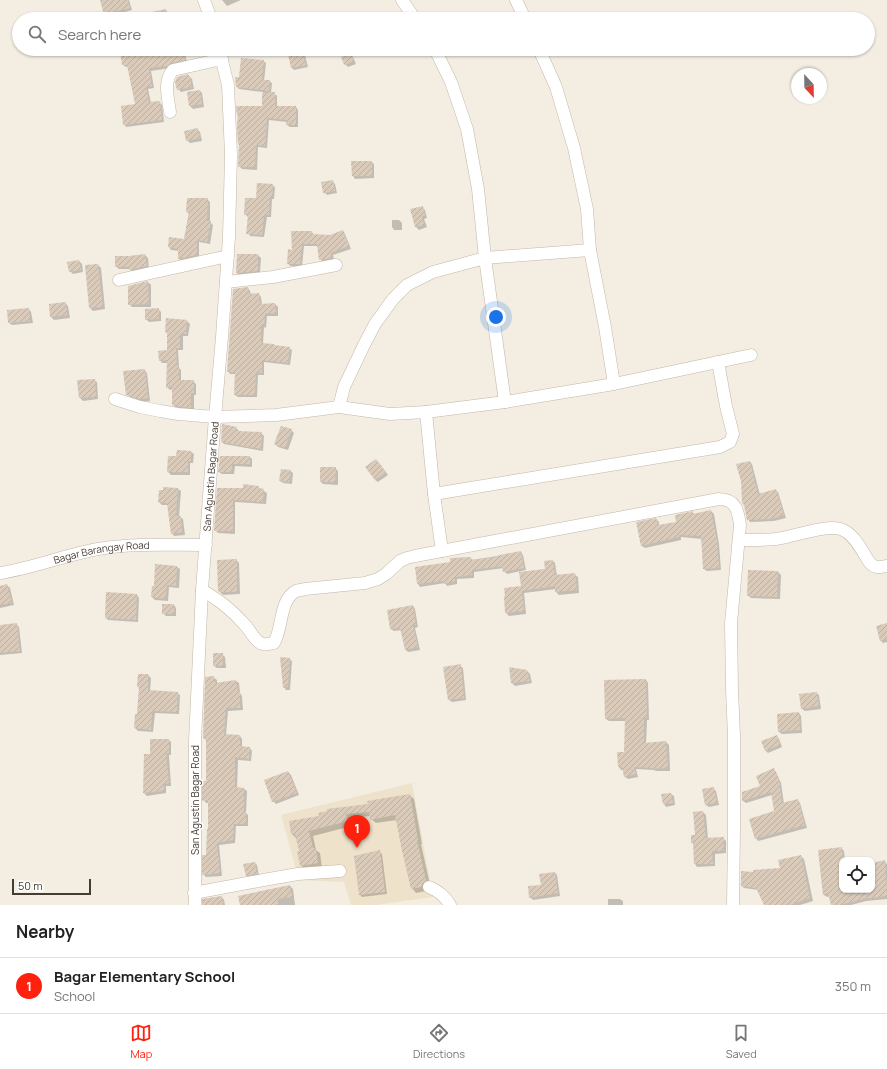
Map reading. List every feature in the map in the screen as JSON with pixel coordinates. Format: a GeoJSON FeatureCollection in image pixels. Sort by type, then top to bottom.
{"type":"FeatureCollection","features":[{"type":"Feature","properties":{"kind":"street"},"geometry":{"type":"LineString","coordinates":[[204,0],[208,12]]}},
{"type":"Feature","properties":{"kind":"street"},"geometry":{"type":"LineString","coordinates":[[402,0],[410,12]]}},
{"type":"Feature","properties":{"kind":"street"},"geometry":{"type":"LineString","coordinates":[[516,0],[522,12]]}},
{"type":"Feature","properties":{"kind":"street"},"geometry":{"type":"LineString","coordinates":[[170,112],[167,87],[168,78],[173,70],[214,56]]}},
{"type":"Feature","properties":{"kind":"street","name":"San Agustin Bagar Road"},"geometry":{"type":"LineString","coordinates":[[195,899],[195,741],[202,590],[214,417],[229,237],[231,155],[228,85],[221,56]]}},
{"type":"Feature","properties":{"kind":"street"},"geometry":{"type":"LineString","coordinates":[[438,56],[451,82],[467,129],[478,189],[485,258],[505,402]]}},
{"type":"Feature","properties":{"kind":"street"},"geometry":{"type":"LineString","coordinates":[[542,56],[556,86],[574,148],[587,209],[590,250],[614,384]]}},
{"type":"Feature","properties":{"kind":"street"},"geometry":{"type":"LineString","coordinates":[[339,407],[344,387],[375,324],[393,299],[407,285],[433,272],[485,258],[590,250]]}},
{"type":"Feature","properties":{"kind":"street"},"geometry":{"type":"LineString","coordinates":[[119,280],[228,256]]}},
{"type":"Feature","properties":{"kind":"street"},"geometry":{"type":"LineString","coordinates":[[226,282],[273,277],[336,265]]}},
{"type":"Feature","properties":{"kind":"street"},"geometry":{"type":"LineString","coordinates":[[115,398],[140,407],[178,414],[214,417],[276,415],[339,407],[390,414],[426,412],[505,402],[614,384],[751,355]]}},
{"type":"Feature","properties":{"kind":"street"},"geometry":{"type":"LineString","coordinates":[[434,494],[720,447],[730,442],[733,434],[718,362]]}},
{"type":"Feature","properties":{"kind":"street"},"geometry":{"type":"LineString","coordinates":[[426,412],[434,494],[442,551]]}},
{"type":"Feature","properties":{"kind":"street"},"geometry":{"type":"LineString","coordinates":[[202,590],[227,606],[246,625],[258,642],[263,644],[274,643],[277,637],[285,604],[291,595],[297,591],[365,583],[378,579],[400,561],[407,558],[719,499],[725,499],[731,502],[736,507],[740,525],[731,623],[734,736],[733,905]]}},
{"type":"Feature","properties":{"kind":"street"},"geometry":{"type":"LineString","coordinates":[[739,540],[777,538],[826,528],[838,528],[851,535],[874,567],[877,568],[887,566]]}},
{"type":"Feature","properties":{"kind":"street","name":"Bagar Barangay Road"},"geometry":{"type":"LineString","coordinates":[[0,573],[97,549],[130,546],[206,545]]}},
{"type":"Feature","properties":{"kind":"street"},"geometry":{"type":"LineString","coordinates":[[195,899],[269,879],[298,874],[340,871]]}},
{"type":"Feature","properties":{"kind":"street"},"geometry":{"type":"LineString","coordinates":[[429,887],[446,897],[450,905]]}},
{"type":"Feature","properties":{"kind":"shaded area"},"geometry":{"type":"Polygon","coordinates":[[[412,783],[433,897],[376,905],[351,905],[344,882],[299,880],[281,815],[412,783]]]}},
{"type":"Feature","properties":{"kind":"building"},"geometry":{"type":"Polygon","coordinates":[[[100,0],[128,0],[130,8],[115,12],[103,12],[100,0]]]}},
{"type":"Feature","properties":{"kind":"building"},"geometry":{"type":"Polygon","coordinates":[[[166,9],[167,12],[152,12],[166,9]]]}},
{"type":"Feature","properties":{"kind":"building"},"geometry":{"type":"Polygon","coordinates":[[[121,56],[184,56],[185,60],[171,63],[167,66],[149,68],[152,86],[146,87],[149,102],[160,101],[162,120],[123,125],[121,106],[135,104],[127,65],[122,65],[121,56]]]}},
{"type":"Feature","properties":{"kind":"building"},"geometry":{"type":"Polygon","coordinates":[[[288,56],[304,56],[306,65],[291,68],[288,56]]]}},
{"type":"Feature","properties":{"kind":"building"},"geometry":{"type":"Polygon","coordinates":[[[352,56],[354,61],[344,65],[341,57],[352,56]]]}},
{"type":"Feature","properties":{"kind":"building"},"geometry":{"type":"Polygon","coordinates":[[[241,58],[264,60],[262,80],[270,80],[269,91],[236,87],[235,77],[239,77],[241,58]]]}},
{"type":"Feature","properties":{"kind":"building"},"geometry":{"type":"Polygon","coordinates":[[[188,74],[190,76],[192,87],[177,90],[175,82],[177,77],[188,74]]]}},
{"type":"Feature","properties":{"kind":"building"},"geometry":{"type":"Polygon","coordinates":[[[200,90],[202,104],[189,106],[187,92],[200,90]]]}},
{"type":"Feature","properties":{"kind":"building"},"geometry":{"type":"Polygon","coordinates":[[[275,92],[275,106],[296,106],[296,125],[286,125],[286,120],[267,118],[265,146],[256,145],[255,167],[238,167],[239,144],[237,126],[238,115],[236,106],[262,106],[262,93],[275,92]]]}},
{"type":"Feature","properties":{"kind":"building"},"geometry":{"type":"Polygon","coordinates":[[[198,128],[200,138],[186,141],[184,131],[198,128]]]}},
{"type":"Feature","properties":{"kind":"building"},"geometry":{"type":"Polygon","coordinates":[[[351,161],[372,161],[372,176],[352,176],[351,161]]]}},
{"type":"Feature","properties":{"kind":"building"},"geometry":{"type":"Polygon","coordinates":[[[333,180],[335,191],[323,193],[321,182],[333,180]]]}},
{"type":"Feature","properties":{"kind":"building"},"geometry":{"type":"Polygon","coordinates":[[[257,183],[273,184],[272,197],[270,197],[269,215],[264,215],[262,235],[246,234],[248,215],[244,215],[245,198],[256,198],[257,183]]]}},
{"type":"Feature","properties":{"kind":"building"},"geometry":{"type":"Polygon","coordinates":[[[187,198],[208,198],[207,221],[211,221],[207,242],[197,240],[197,255],[178,259],[178,249],[168,247],[169,237],[184,239],[189,212],[186,212],[187,198]]]}},
{"type":"Feature","properties":{"kind":"building"},"geometry":{"type":"Polygon","coordinates":[[[423,206],[425,216],[422,216],[424,225],[415,227],[410,209],[423,206]]]}},
{"type":"Feature","properties":{"kind":"building"},"geometry":{"type":"Polygon","coordinates":[[[343,230],[349,246],[331,253],[332,258],[319,260],[317,244],[302,244],[300,264],[287,264],[288,249],[292,250],[291,231],[312,231],[312,234],[330,235],[343,230]]]}},
{"type":"Feature","properties":{"kind":"building"},"geometry":{"type":"Polygon","coordinates":[[[145,254],[147,266],[129,270],[128,267],[115,267],[115,256],[145,254]]]}},
{"type":"Feature","properties":{"kind":"building"},"geometry":{"type":"Polygon","coordinates":[[[237,254],[258,254],[258,271],[236,273],[237,254]]]}},
{"type":"Feature","properties":{"kind":"building"},"geometry":{"type":"Polygon","coordinates":[[[79,260],[81,270],[69,272],[67,262],[79,260]]]}},
{"type":"Feature","properties":{"kind":"building"},"geometry":{"type":"Polygon","coordinates":[[[98,264],[103,307],[89,308],[85,265],[98,264]]]}},
{"type":"Feature","properties":{"kind":"building"},"geometry":{"type":"Polygon","coordinates":[[[148,281],[149,304],[128,305],[128,286],[148,281]]]}},
{"type":"Feature","properties":{"kind":"building"},"geometry":{"type":"Polygon","coordinates":[[[248,287],[249,294],[259,293],[260,304],[275,303],[276,313],[265,314],[264,325],[261,325],[261,343],[290,347],[288,363],[262,360],[262,373],[256,372],[255,395],[234,395],[235,372],[227,372],[233,289],[248,287]]]}},
{"type":"Feature","properties":{"kind":"building"},"geometry":{"type":"Polygon","coordinates":[[[66,302],[67,315],[50,317],[49,304],[66,302]]]}},
{"type":"Feature","properties":{"kind":"building"},"geometry":{"type":"Polygon","coordinates":[[[29,308],[30,321],[8,323],[7,310],[29,308]]]}},
{"type":"Feature","properties":{"kind":"building"},"geometry":{"type":"Polygon","coordinates":[[[159,308],[159,319],[145,320],[145,309],[159,308]]]}},
{"type":"Feature","properties":{"kind":"building"},"geometry":{"type":"Polygon","coordinates":[[[166,318],[187,320],[186,334],[180,334],[180,348],[176,348],[177,366],[179,366],[179,380],[194,380],[194,393],[191,393],[191,408],[172,405],[172,386],[166,388],[167,360],[159,361],[158,351],[167,350],[167,333],[165,332],[166,318]]]}},
{"type":"Feature","properties":{"kind":"building"},"geometry":{"type":"Polygon","coordinates":[[[145,369],[148,398],[140,399],[126,395],[123,371],[145,369]]]}},
{"type":"Feature","properties":{"kind":"building"},"geometry":{"type":"Polygon","coordinates":[[[95,379],[96,397],[79,398],[77,380],[95,379]]]}},
{"type":"Feature","properties":{"kind":"building"},"geometry":{"type":"Polygon","coordinates":[[[222,424],[237,427],[236,431],[262,432],[261,449],[221,442],[222,424]]]}},
{"type":"Feature","properties":{"kind":"building"},"geometry":{"type":"Polygon","coordinates":[[[281,426],[292,429],[285,448],[274,444],[281,426]]]}},
{"type":"Feature","properties":{"kind":"building"},"geometry":{"type":"Polygon","coordinates":[[[177,450],[191,451],[191,461],[188,461],[188,472],[167,472],[168,456],[176,456],[177,450]]]}},
{"type":"Feature","properties":{"kind":"building"},"geometry":{"type":"Polygon","coordinates":[[[220,456],[250,456],[250,464],[232,464],[232,472],[218,472],[220,456]]]}},
{"type":"Feature","properties":{"kind":"building"},"geometry":{"type":"Polygon","coordinates":[[[376,459],[386,472],[375,480],[365,467],[376,459]]]}},
{"type":"Feature","properties":{"kind":"building"},"geometry":{"type":"Polygon","coordinates":[[[750,461],[758,494],[776,489],[784,515],[771,519],[747,520],[744,505],[742,503],[741,481],[736,464],[750,461]]]}},
{"type":"Feature","properties":{"kind":"building"},"geometry":{"type":"Polygon","coordinates":[[[320,467],[336,467],[335,482],[320,482],[320,467]]]}},
{"type":"Feature","properties":{"kind":"building"},"geometry":{"type":"Polygon","coordinates":[[[281,469],[291,470],[289,482],[279,481],[281,469]]]}},
{"type":"Feature","properties":{"kind":"building"},"geometry":{"type":"Polygon","coordinates":[[[243,484],[259,486],[259,488],[264,489],[263,502],[233,500],[233,531],[214,531],[217,488],[243,488],[243,484]]]}},
{"type":"Feature","properties":{"kind":"building"},"geometry":{"type":"Polygon","coordinates":[[[163,487],[178,488],[176,516],[181,516],[182,532],[171,534],[167,503],[158,502],[159,490],[163,490],[163,487]]]}},
{"type":"Feature","properties":{"kind":"building"},"geometry":{"type":"Polygon","coordinates":[[[711,510],[717,541],[719,568],[703,569],[701,536],[679,535],[679,537],[641,546],[636,522],[656,518],[658,525],[676,522],[675,515],[693,511],[693,514],[711,510]]]}},
{"type":"Feature","properties":{"kind":"building"},"geometry":{"type":"Polygon","coordinates":[[[521,551],[524,568],[503,572],[502,566],[472,570],[472,575],[455,577],[455,581],[444,584],[443,581],[417,584],[415,567],[450,562],[450,558],[471,557],[471,560],[500,556],[521,551]]]}},
{"type":"Feature","properties":{"kind":"building"},"geometry":{"type":"Polygon","coordinates":[[[237,559],[237,592],[218,591],[217,560],[237,559]]]}},
{"type":"Feature","properties":{"kind":"building"},"geometry":{"type":"Polygon","coordinates":[[[553,560],[555,575],[575,573],[577,590],[555,592],[555,586],[522,591],[524,611],[505,613],[504,588],[521,586],[519,572],[545,569],[544,561],[553,560]]]}},
{"type":"Feature","properties":{"kind":"building"},"geometry":{"type":"Polygon","coordinates":[[[155,564],[177,566],[176,586],[167,585],[165,599],[151,597],[152,586],[154,586],[155,564]]]}},
{"type":"Feature","properties":{"kind":"building"},"geometry":{"type":"Polygon","coordinates":[[[748,570],[778,571],[777,597],[747,596],[748,570]]]}},
{"type":"Feature","properties":{"kind":"building"},"geometry":{"type":"Polygon","coordinates":[[[7,584],[12,603],[0,605],[0,586],[7,584]]]}},
{"type":"Feature","properties":{"kind":"building"},"geometry":{"type":"Polygon","coordinates":[[[106,592],[137,594],[136,620],[105,618],[106,592]]]}},
{"type":"Feature","properties":{"kind":"building"},"geometry":{"type":"Polygon","coordinates":[[[162,604],[174,604],[174,614],[162,614],[162,604]]]}},
{"type":"Feature","properties":{"kind":"building"},"geometry":{"type":"Polygon","coordinates":[[[413,605],[416,625],[413,625],[418,647],[405,650],[400,628],[390,629],[387,610],[413,605]]]}},
{"type":"Feature","properties":{"kind":"building"},"geometry":{"type":"Polygon","coordinates":[[[17,623],[20,651],[0,653],[0,625],[17,623]]]}},
{"type":"Feature","properties":{"kind":"building"},"geometry":{"type":"Polygon","coordinates":[[[887,623],[887,639],[880,641],[876,626],[887,623]]]}},
{"type":"Feature","properties":{"kind":"building"},"geometry":{"type":"Polygon","coordinates":[[[213,653],[223,653],[223,666],[213,666],[213,653]]]}},
{"type":"Feature","properties":{"kind":"building"},"geometry":{"type":"Polygon","coordinates":[[[280,657],[290,658],[288,687],[283,688],[280,657]]]}},
{"type":"Feature","properties":{"kind":"building"},"geometry":{"type":"Polygon","coordinates":[[[461,664],[464,698],[448,700],[443,667],[461,664]]]}},
{"type":"Feature","properties":{"kind":"building"},"geometry":{"type":"Polygon","coordinates":[[[509,667],[527,670],[530,681],[511,683],[509,667]]]}},
{"type":"Feature","properties":{"kind":"building"},"geometry":{"type":"Polygon","coordinates":[[[138,674],[148,674],[148,690],[178,692],[177,712],[152,711],[151,730],[134,728],[135,714],[137,714],[139,687],[137,687],[138,674]]]}},
{"type":"Feature","properties":{"kind":"building"},"geometry":{"type":"Polygon","coordinates":[[[214,676],[215,683],[236,680],[238,692],[240,692],[240,708],[226,708],[224,734],[240,735],[240,746],[250,747],[249,759],[235,757],[235,787],[244,788],[244,811],[246,811],[246,824],[234,824],[233,840],[217,843],[220,873],[202,875],[202,855],[206,855],[208,829],[208,800],[202,801],[202,781],[206,781],[206,739],[203,738],[205,677],[214,676]]]}},
{"type":"Feature","properties":{"kind":"building"},"geometry":{"type":"Polygon","coordinates":[[[646,679],[647,718],[644,718],[644,743],[666,741],[668,768],[652,769],[634,767],[636,774],[624,777],[622,767],[618,767],[617,752],[624,752],[625,718],[605,719],[604,680],[646,679]]]}},
{"type":"Feature","properties":{"kind":"building"},"geometry":{"type":"Polygon","coordinates":[[[817,692],[819,706],[801,709],[799,694],[817,692]]]}},
{"type":"Feature","properties":{"kind":"building"},"geometry":{"type":"Polygon","coordinates":[[[799,712],[800,730],[778,732],[777,714],[799,712]]]}},
{"type":"Feature","properties":{"kind":"building"},"geometry":{"type":"Polygon","coordinates":[[[777,735],[780,745],[765,751],[761,741],[777,735]]]}},
{"type":"Feature","properties":{"kind":"building"},"geometry":{"type":"Polygon","coordinates":[[[150,739],[169,739],[169,753],[166,753],[169,783],[164,784],[164,791],[143,793],[144,754],[150,754],[150,739]]]}},
{"type":"Feature","properties":{"kind":"building"},"geometry":{"type":"Polygon","coordinates":[[[774,768],[779,779],[782,803],[798,799],[805,825],[755,839],[749,819],[774,811],[771,792],[742,801],[742,792],[760,786],[756,776],[774,768]]]}},
{"type":"Feature","properties":{"kind":"building"},"geometry":{"type":"Polygon","coordinates":[[[288,771],[297,793],[272,802],[264,780],[288,771]]]}},
{"type":"Feature","properties":{"kind":"building"},"geometry":{"type":"Polygon","coordinates":[[[714,787],[717,803],[705,805],[702,789],[714,787]]]}},
{"type":"Feature","properties":{"kind":"building"},"geometry":{"type":"Polygon","coordinates":[[[671,793],[673,803],[663,804],[661,794],[671,793]]]}},
{"type":"Feature","properties":{"kind":"building"},"geometry":{"type":"Polygon","coordinates":[[[410,794],[417,840],[426,880],[422,884],[422,887],[411,889],[395,815],[370,820],[369,812],[346,814],[348,821],[309,831],[313,848],[316,848],[318,863],[300,866],[297,851],[299,851],[295,834],[291,834],[289,821],[319,816],[318,813],[327,811],[327,809],[368,804],[367,801],[410,794]]]}},
{"type":"Feature","properties":{"kind":"building"},"geometry":{"type":"Polygon","coordinates":[[[703,811],[706,838],[724,837],[724,851],[712,851],[713,864],[694,864],[693,843],[691,843],[691,835],[695,835],[693,812],[703,811]]]}},
{"type":"Feature","properties":{"kind":"building"},"geometry":{"type":"Polygon","coordinates":[[[842,847],[843,857],[839,857],[839,893],[875,893],[875,862],[885,860],[887,896],[863,899],[840,905],[831,905],[828,893],[823,895],[818,850],[842,847]]]}},
{"type":"Feature","properties":{"kind":"building"},"geometry":{"type":"Polygon","coordinates":[[[380,850],[385,892],[359,895],[354,856],[380,850]]]}},
{"type":"Feature","properties":{"kind":"building"},"geometry":{"type":"Polygon","coordinates":[[[801,855],[810,898],[790,905],[764,905],[756,888],[741,886],[741,871],[753,872],[753,870],[780,868],[778,860],[801,855]]]}},
{"type":"Feature","properties":{"kind":"building"},"geometry":{"type":"Polygon","coordinates":[[[255,862],[257,874],[246,876],[243,864],[255,862]]]}},
{"type":"Feature","properties":{"kind":"building"},"geometry":{"type":"Polygon","coordinates":[[[555,872],[558,893],[529,898],[528,886],[541,885],[539,874],[555,872]]]}},
{"type":"Feature","properties":{"kind":"building"},"geometry":{"type":"Polygon","coordinates":[[[290,885],[292,897],[278,899],[278,905],[240,905],[238,896],[290,885]]]}},
{"type":"Feature","properties":{"kind":"building"},"geometry":{"type":"Polygon","coordinates":[[[222,896],[223,905],[202,905],[202,899],[222,896]]]}},
{"type":"Feature","properties":{"kind":"place","name":"Bagar Elementary School"},"geometry":{"type":"Point","coordinates":[357,848]}}]}
